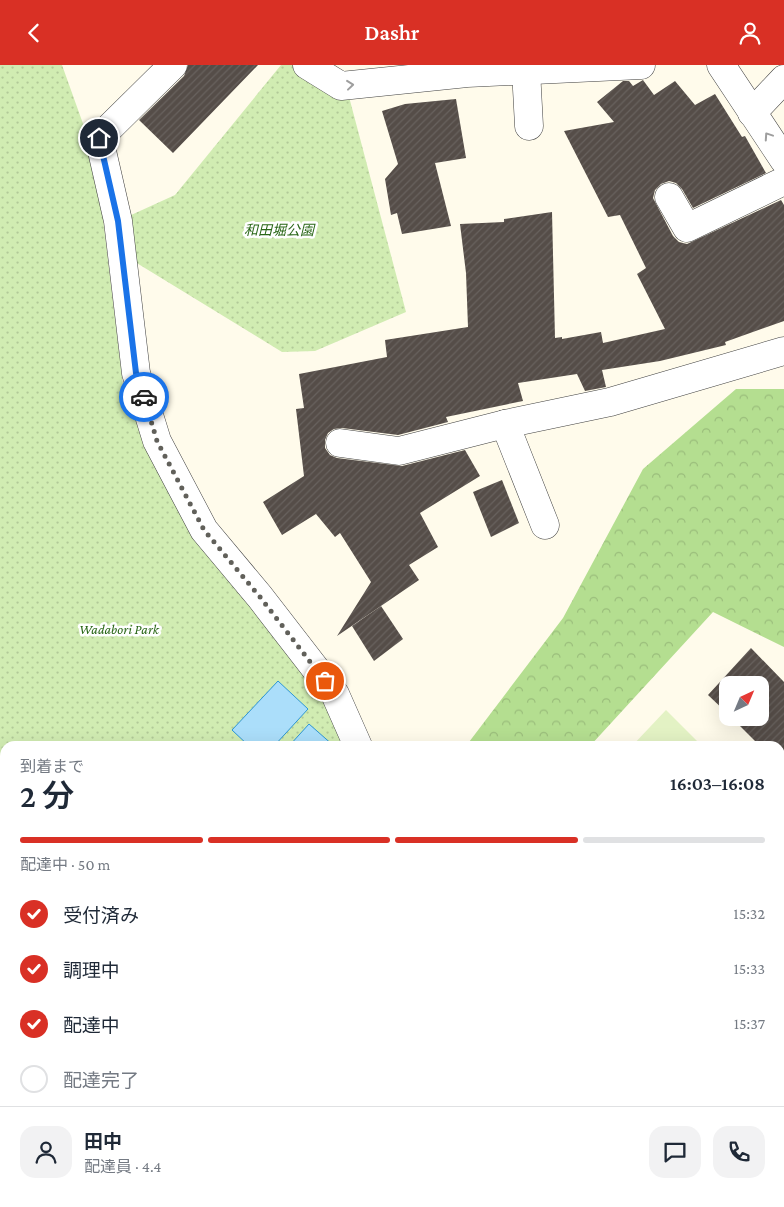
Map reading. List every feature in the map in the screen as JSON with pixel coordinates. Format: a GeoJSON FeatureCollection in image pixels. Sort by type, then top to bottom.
{"type":"FeatureCollection","features":[{"type":"Feature","properties":{"kind":"street"},"geometry":{"type":"LineString","coordinates":[[173,65],[99,138],[118,221],[136,373],[157,441],[204,530],[260,597],[334,694],[356,741]]}},
{"type":"Feature","properties":{"kind":"street"},"geometry":{"type":"LineString","coordinates":[[307,65],[341,86],[467,73],[641,65]]}},
{"type":"Feature","properties":{"kind":"street"},"geometry":{"type":"LineString","coordinates":[[722,65],[784,160]]}},
{"type":"Feature","properties":{"kind":"street"},"geometry":{"type":"LineString","coordinates":[[526,70],[529,126]]}},
{"type":"Feature","properties":{"kind":"street"},"geometry":{"type":"LineString","coordinates":[[752,113],[784,79]]}},
{"type":"Feature","properties":{"kind":"street"},"geometry":{"type":"LineString","coordinates":[[669,197],[687,228],[784,181]]}},
{"type":"Feature","properties":{"kind":"street"},"geometry":{"type":"LineString","coordinates":[[340,443],[399,451],[505,423],[610,402],[784,351]]}},
{"type":"Feature","properties":{"kind":"street"},"geometry":{"type":"LineString","coordinates":[[505,423],[545,525]]}},
{"type":"Feature","properties":{"kind":"green space","name":"Wadabori Park"},"geometry":{"type":"Polygon","coordinates":[[[0,65],[62,65],[96,160],[123,385],[150,453],[330,707],[343,741],[0,741],[0,65]]]}},
{"type":"Feature","properties":{"kind":"green space","name":"和田堀公園"},"geometry":{"type":"Polygon","coordinates":[[[281,65],[301,65],[348,93],[406,312],[315,351],[282,352],[122,254],[118,221],[175,195],[281,65]]]}},
{"type":"Feature","properties":{"kind":"green space"},"geometry":{"type":"Polygon","coordinates":[[[736,389],[784,389],[784,647],[713,612],[595,741],[470,741],[563,618],[643,469],[736,389]]]}},
{"type":"Feature","properties":{"kind":"green space"},"geometry":{"type":"Polygon","coordinates":[[[666,710],[697,741],[637,741],[666,710]]]}},
{"type":"Feature","properties":{"kind":"water"},"geometry":{"type":"Polygon","coordinates":[[[278,681],[308,709],[279,741],[244,741],[232,730],[278,681]]]}},
{"type":"Feature","properties":{"kind":"water"},"geometry":{"type":"Polygon","coordinates":[[[309,724],[328,741],[294,741],[309,724]]]}},
{"type":"Feature","properties":{"kind":"building"},"geometry":{"type":"Polygon","coordinates":[[[188,65],[258,65],[173,153],[139,120],[184,76],[188,65]]]}},
{"type":"Feature","properties":{"kind":"building"},"geometry":{"type":"Polygon","coordinates":[[[643,80],[654,95],[675,81],[695,105],[715,94],[742,137],[745,136],[766,173],[693,208],[682,189],[676,183],[669,181],[661,184],[655,190],[653,198],[673,236],[679,242],[687,244],[781,200],[784,205],[784,321],[725,342],[726,345],[660,361],[602,370],[606,387],[585,391],[577,374],[518,383],[523,401],[446,417],[448,422],[398,435],[342,428],[334,429],[328,433],[325,440],[325,448],[330,455],[337,458],[402,466],[465,450],[480,476],[420,513],[438,547],[409,565],[419,580],[337,636],[371,582],[340,533],[335,537],[316,514],[282,535],[263,502],[304,476],[296,409],[304,408],[299,374],[387,357],[385,340],[468,327],[466,273],[460,224],[504,222],[504,219],[552,212],[555,338],[562,337],[562,339],[601,332],[603,343],[665,329],[637,274],[646,268],[620,215],[608,217],[564,131],[614,122],[597,102],[623,81],[629,81],[633,86],[643,80]]]}},
{"type":"Feature","properties":{"kind":"building"},"geometry":{"type":"Polygon","coordinates":[[[456,99],[466,158],[435,163],[451,226],[402,234],[397,213],[391,215],[385,179],[398,164],[382,111],[405,104],[456,99]]]}},
{"type":"Feature","properties":{"kind":"building"},"geometry":{"type":"Polygon","coordinates":[[[502,480],[519,523],[491,537],[473,492],[502,480]]]}},
{"type":"Feature","properties":{"kind":"building"},"geometry":{"type":"Polygon","coordinates":[[[381,606],[403,639],[374,661],[352,626],[381,606]]]}},
{"type":"Feature","properties":{"kind":"building"},"geometry":{"type":"Polygon","coordinates":[[[751,648],[784,682],[784,741],[755,741],[740,726],[769,726],[769,676],[725,676],[751,648]]]}},
{"type":"Feature","properties":{"kind":"building"},"geometry":{"type":"Polygon","coordinates":[[[719,683],[719,705],[708,695],[719,683]]]}},
{"type":"Feature","properties":{"kind":"way so far"},"geometry":{"type":"LineString","coordinates":[[144,397],[157,441],[204,530],[294,639],[325,681]]}},
{"type":"Feature","properties":{"kind":"route"},"geometry":{"type":"LineString","coordinates":[[99,138],[118,221],[136,373],[144,397]]}}]}
